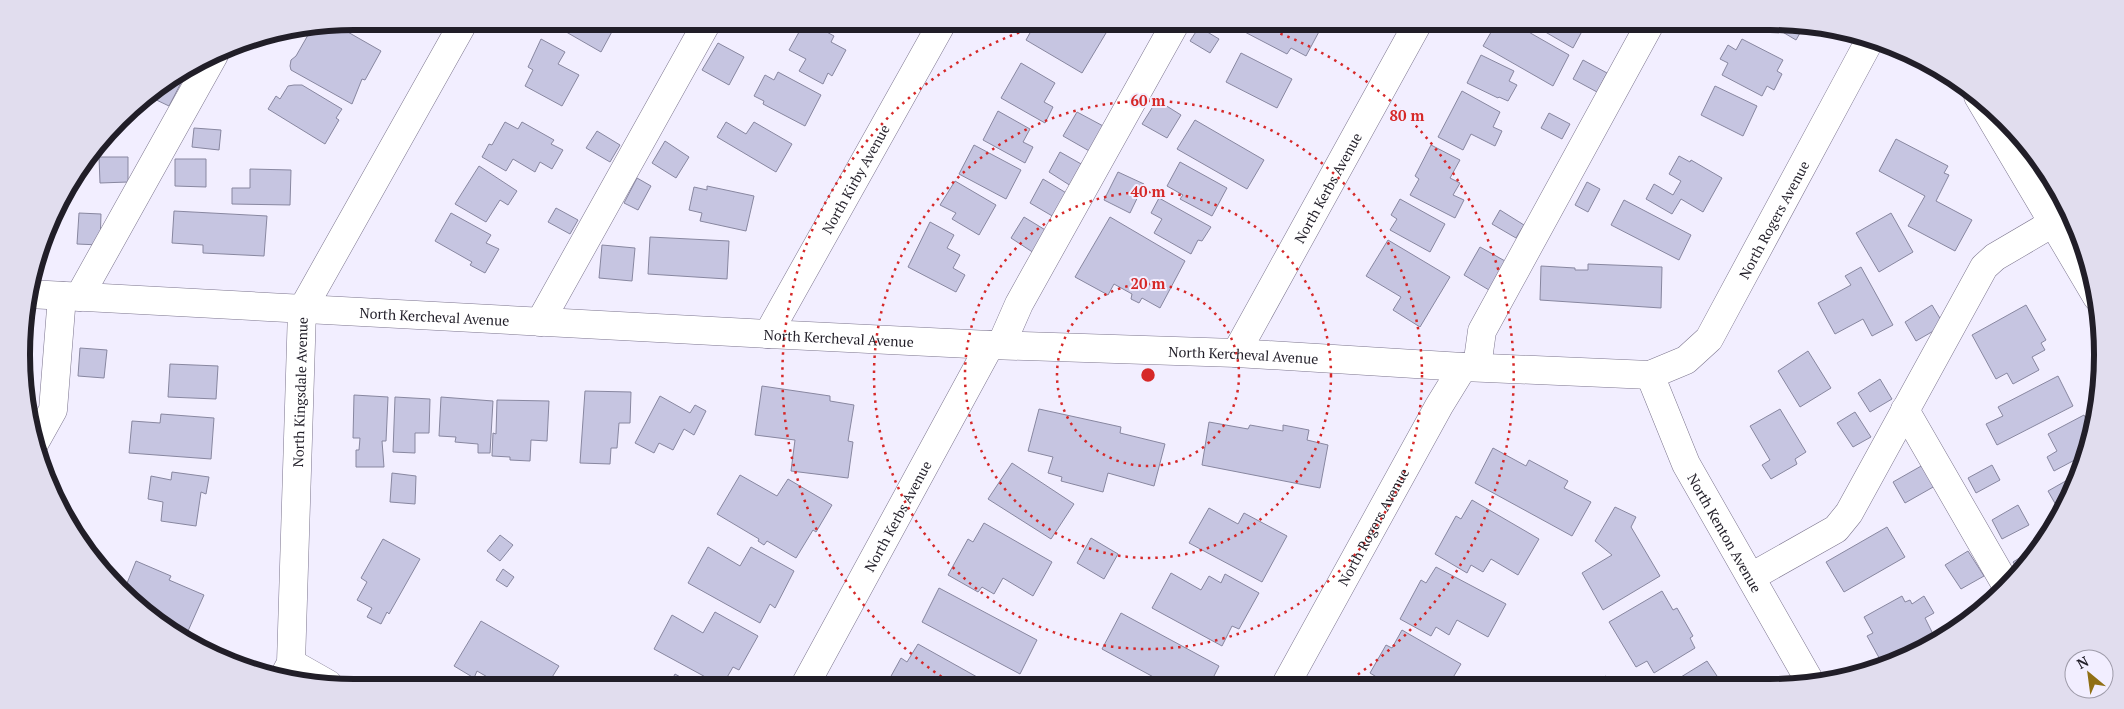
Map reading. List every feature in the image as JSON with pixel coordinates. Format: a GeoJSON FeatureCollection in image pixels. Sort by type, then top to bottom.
{"type":"FeatureCollection","features":[{"type":"Feature","properties":{"kind":"street","name":"North Kingsdale Avenue"},"geometry":{"type":"LineString","coordinates":[[287,671],[302,310],[459,30]]}},
{"type":"Feature","properties":{"kind":"street"},"geometry":{"type":"LineString","coordinates":[[540,322],[703,30]]}},
{"type":"Feature","properties":{"kind":"street","name":"North Kirby Avenue"},"geometry":{"type":"LineString","coordinates":[[768,334],[938,30]]}},
{"type":"Feature","properties":{"kind":"street","name":"North Kerbs Avenue"},"geometry":{"type":"LineString","coordinates":[[808,679],[1172,30]]}},
{"type":"Feature","properties":{"kind":"street","name":"North Kerbs Avenue"},"geometry":{"type":"LineString","coordinates":[[1236,353],[1414,30]]}},
{"type":"Feature","properties":{"kind":"street"},"geometry":{"type":"LineString","coordinates":[[1470,367],[1482,331],[1647,30]]}},
{"type":"Feature","properties":{"kind":"street","name":"North Rogers Avenue"},"geometry":{"type":"LineString","coordinates":[[1650,375],[1686,360],[1708,339],[1867,45]]}},
{"type":"Feature","properties":{"kind":"street"},"geometry":{"type":"LineString","coordinates":[[40,433],[53,410],[70,297],[208,64]]}},
{"type":"Feature","properties":{"kind":"street"},"geometry":{"type":"LineString","coordinates":[[1991,118],[2084,275]]}},
{"type":"Feature","properties":{"kind":"street"},"geometry":{"type":"LineString","coordinates":[[1751,577],[1836,529],[1849,513],[1984,267],[1995,257],[2053,223]]}},
{"type":"Feature","properties":{"kind":"street","name":"North Kercheval Avenue"},"geometry":{"type":"LineString","coordinates":[[36,294],[768,334],[996,345],[1236,353],[1470,367],[1650,375]]}},
{"type":"Feature","properties":{"kind":"street","name":"North Rogers Avenue"},"geometry":{"type":"LineString","coordinates":[[1289,679],[1440,406],[1470,367]]}},
{"type":"Feature","properties":{"kind":"street","name":"North Kenton Avenue"},"geometry":{"type":"LineString","coordinates":[[1650,375],[1686,464],[1807,676]]}},
{"type":"Feature","properties":{"kind":"street"},"geometry":{"type":"LineString","coordinates":[[1905,410],[2003,580]]}},
{"type":"Feature","properties":{"kind":"building"},"geometry":{"type":"Polygon","coordinates":[[[345,30],[381,51],[365,80],[362,79],[352,104],[291,70],[291,60],[296,56],[309,33],[333,31],[345,30]]]}},
{"type":"Feature","properties":{"kind":"building"},"geometry":{"type":"Polygon","coordinates":[[[563,30],[613,30],[601,52],[563,30]]]}},
{"type":"Feature","properties":{"kind":"building"},"geometry":{"type":"Polygon","coordinates":[[[800,30],[823,30],[834,36],[831,42],[846,50],[832,76],[828,73],[823,84],[799,71],[806,59],[789,50],[800,30]]]}},
{"type":"Feature","properties":{"kind":"building"},"geometry":{"type":"Polygon","coordinates":[[[1032,30],[1101,30],[1106,33],[1082,73],[1026,40],[1032,30]]]}},
{"type":"Feature","properties":{"kind":"building"},"geometry":{"type":"Polygon","coordinates":[[[1197,30],[1204,30],[1219,39],[1210,53],[1190,41],[1197,30]]]}},
{"type":"Feature","properties":{"kind":"building"},"geometry":{"type":"Polygon","coordinates":[[[1241,30],[1320,30],[1306,56],[1291,48],[1287,54],[1241,30]]]}},
{"type":"Feature","properties":{"kind":"building"},"geometry":{"type":"Polygon","coordinates":[[[1492,30],[1525,30],[1569,55],[1553,86],[1483,46],[1492,30]]]}},
{"type":"Feature","properties":{"kind":"building"},"geometry":{"type":"Polygon","coordinates":[[[1542,30],[1583,30],[1573,48],[1542,30]]]}},
{"type":"Feature","properties":{"kind":"building"},"geometry":{"type":"Polygon","coordinates":[[[1780,30],[1801,32],[1796,40],[1780,30]]]}},
{"type":"Feature","properties":{"kind":"building"},"geometry":{"type":"Polygon","coordinates":[[[541,39],[565,52],[558,64],[579,75],[562,106],[525,86],[533,70],[528,67],[541,39]]]}},
{"type":"Feature","properties":{"kind":"building"},"geometry":{"type":"Polygon","coordinates":[[[1742,39],[1783,60],[1777,71],[1782,74],[1774,90],[1767,86],[1762,96],[1722,75],[1728,63],[1720,59],[1728,45],[1736,50],[1742,39]]]}},
{"type":"Feature","properties":{"kind":"building"},"geometry":{"type":"Polygon","coordinates":[[[718,43],[744,57],[729,85],[702,70],[718,43]]]}},
{"type":"Feature","properties":{"kind":"building"},"geometry":{"type":"Polygon","coordinates":[[[1241,53],[1292,79],[1277,108],[1226,82],[1241,53]]]}},
{"type":"Feature","properties":{"kind":"building"},"geometry":{"type":"Polygon","coordinates":[[[1481,55],[1514,71],[1509,81],[1517,85],[1508,101],[1467,83],[1481,55]]]}},
{"type":"Feature","properties":{"kind":"building"},"geometry":{"type":"Polygon","coordinates":[[[1583,60],[1607,73],[1597,92],[1573,79],[1583,60]]]}},
{"type":"Feature","properties":{"kind":"building"},"geometry":{"type":"Polygon","coordinates":[[[1021,63],[1055,83],[1044,102],[1053,107],[1045,123],[1001,98],[1021,63]]]}},
{"type":"Feature","properties":{"kind":"building"},"geometry":{"type":"Polygon","coordinates":[[[778,72],[821,95],[805,126],[763,104],[764,101],[754,96],[765,75],[774,80],[778,72]]]}},
{"type":"Feature","properties":{"kind":"building"},"geometry":{"type":"Polygon","coordinates":[[[183,79],[169,106],[155,99],[183,79]]]}},
{"type":"Feature","properties":{"kind":"building"},"geometry":{"type":"Polygon","coordinates":[[[302,85],[342,109],[336,118],[339,120],[325,144],[268,109],[276,96],[280,99],[288,86],[302,85]]]}},
{"type":"Feature","properties":{"kind":"building"},"geometry":{"type":"Polygon","coordinates":[[[1715,86],[1757,106],[1743,136],[1701,115],[1715,86]]]}},
{"type":"Feature","properties":{"kind":"building"},"geometry":{"type":"Polygon","coordinates":[[[1462,91],[1500,112],[1493,127],[1502,131],[1495,146],[1471,134],[1463,150],[1438,137],[1462,91]]]}},
{"type":"Feature","properties":{"kind":"building"},"geometry":{"type":"Polygon","coordinates":[[[1157,100],[1181,115],[1167,138],[1142,124],[1157,100]]]}},
{"type":"Feature","properties":{"kind":"building"},"geometry":{"type":"Polygon","coordinates":[[[998,111],[1030,129],[1023,142],[1033,147],[1025,163],[983,140],[998,111]]]}},
{"type":"Feature","properties":{"kind":"building"},"geometry":{"type":"Polygon","coordinates":[[[1077,112],[1105,127],[1091,152],[1063,136],[1077,112]]]}},
{"type":"Feature","properties":{"kind":"building"},"geometry":{"type":"Polygon","coordinates":[[[1549,113],[1570,124],[1562,139],[1541,128],[1549,113]]]}},
{"type":"Feature","properties":{"kind":"building"},"geometry":{"type":"Polygon","coordinates":[[[1195,120],[1264,160],[1247,189],[1177,149],[1195,120]]]}},
{"type":"Feature","properties":{"kind":"building"},"geometry":{"type":"Polygon","coordinates":[[[505,122],[518,129],[522,122],[554,140],[551,144],[563,150],[552,169],[540,162],[535,172],[513,159],[506,171],[482,157],[489,144],[492,145],[505,122]]]}},
{"type":"Feature","properties":{"kind":"building"},"geometry":{"type":"Polygon","coordinates":[[[726,122],[746,134],[754,122],[792,144],[776,172],[717,137],[726,122]]]}},
{"type":"Feature","properties":{"kind":"building"},"geometry":{"type":"Polygon","coordinates":[[[194,128],[221,130],[219,150],[192,147],[194,128]]]}},
{"type":"Feature","properties":{"kind":"building"},"geometry":{"type":"Polygon","coordinates":[[[597,131],[620,145],[610,162],[586,148],[597,131]]]}},
{"type":"Feature","properties":{"kind":"building"},"geometry":{"type":"Polygon","coordinates":[[[1896,139],[1948,166],[1944,173],[1949,175],[1936,201],[1972,220],[1955,251],[1908,226],[1925,196],[1879,171],[1896,139]]]}},
{"type":"Feature","properties":{"kind":"building"},"geometry":{"type":"Polygon","coordinates":[[[665,141],[689,157],[676,178],[652,163],[665,141]]]}},
{"type":"Feature","properties":{"kind":"building"},"geometry":{"type":"Polygon","coordinates":[[[974,145],[1021,170],[1006,199],[959,174],[974,145]]]}},
{"type":"Feature","properties":{"kind":"building"},"geometry":{"type":"Polygon","coordinates":[[[1431,145],[1460,160],[1450,178],[1460,183],[1453,195],[1464,200],[1455,218],[1410,195],[1419,179],[1415,176],[1431,145]]]}},
{"type":"Feature","properties":{"kind":"building"},"geometry":{"type":"Polygon","coordinates":[[[1060,152],[1083,165],[1071,186],[1049,172],[1060,152]]]}},
{"type":"Feature","properties":{"kind":"building"},"geometry":{"type":"Polygon","coordinates":[[[1679,156],[1690,162],[1691,160],[1722,178],[1703,212],[1681,199],[1672,214],[1646,199],[1654,184],[1673,195],[1681,181],[1669,174],[1679,156]]]}},
{"type":"Feature","properties":{"kind":"building"},"geometry":{"type":"Polygon","coordinates":[[[99,157],[128,157],[128,182],[100,183],[99,157]]]}},
{"type":"Feature","properties":{"kind":"building"},"geometry":{"type":"Polygon","coordinates":[[[175,159],[206,159],[206,187],[175,186],[175,159]]]}},
{"type":"Feature","properties":{"kind":"building"},"geometry":{"type":"Polygon","coordinates":[[[1180,162],[1227,188],[1212,216],[1180,199],[1183,195],[1167,186],[1180,162]]]}},
{"type":"Feature","properties":{"kind":"building"},"geometry":{"type":"Polygon","coordinates":[[[479,166],[517,191],[508,205],[500,200],[486,222],[455,204],[479,166]]]}},
{"type":"Feature","properties":{"kind":"building"},"geometry":{"type":"Polygon","coordinates":[[[250,169],[291,170],[290,205],[232,204],[232,188],[250,188],[250,169]]]}},
{"type":"Feature","properties":{"kind":"building"},"geometry":{"type":"Polygon","coordinates":[[[1118,172],[1144,184],[1130,213],[1104,200],[1118,172]]]}},
{"type":"Feature","properties":{"kind":"building"},"geometry":{"type":"Polygon","coordinates":[[[637,178],[651,186],[638,210],[624,203],[637,178]]]}},
{"type":"Feature","properties":{"kind":"building"},"geometry":{"type":"Polygon","coordinates":[[[1043,179],[1068,194],[1054,217],[1030,203],[1043,179]]]}},
{"type":"Feature","properties":{"kind":"building"},"geometry":{"type":"Polygon","coordinates":[[[955,181],[996,205],[979,235],[952,219],[956,213],[940,205],[955,181]]]}},
{"type":"Feature","properties":{"kind":"building"},"geometry":{"type":"Polygon","coordinates":[[[1587,182],[1600,189],[1588,212],[1575,205],[1587,182]]]}},
{"type":"Feature","properties":{"kind":"building"},"geometry":{"type":"Polygon","coordinates":[[[707,186],[754,196],[746,231],[700,221],[702,213],[689,210],[694,187],[707,190],[707,186]]]}},
{"type":"Feature","properties":{"kind":"building"},"geometry":{"type":"Polygon","coordinates":[[[1159,198],[1211,227],[1202,241],[1198,240],[1191,254],[1154,233],[1162,219],[1151,213],[1159,198]]]}},
{"type":"Feature","properties":{"kind":"building"},"geometry":{"type":"Polygon","coordinates":[[[1400,199],[1445,224],[1430,252],[1390,230],[1397,219],[1391,215],[1400,199]]]}},
{"type":"Feature","properties":{"kind":"building"},"geometry":{"type":"Polygon","coordinates":[[[1624,200],[1691,235],[1679,260],[1611,225],[1624,200]]]}},
{"type":"Feature","properties":{"kind":"building"},"geometry":{"type":"Polygon","coordinates":[[[556,208],[578,220],[570,234],[548,222],[556,208]]]}},
{"type":"Feature","properties":{"kind":"building"},"geometry":{"type":"Polygon","coordinates":[[[1500,210],[1524,225],[1516,238],[1492,224],[1500,210]]]}},
{"type":"Feature","properties":{"kind":"building"},"geometry":{"type":"Polygon","coordinates":[[[174,211],[267,216],[264,256],[203,253],[203,245],[172,243],[174,211]]]}},
{"type":"Feature","properties":{"kind":"building"},"geometry":{"type":"Polygon","coordinates":[[[79,213],[101,214],[100,245],[77,244],[79,213]]]}},
{"type":"Feature","properties":{"kind":"building"},"geometry":{"type":"Polygon","coordinates":[[[451,213],[491,235],[486,243],[499,249],[485,273],[470,265],[472,262],[435,241],[451,213]]]}},
{"type":"Feature","properties":{"kind":"building"},"geometry":{"type":"Polygon","coordinates":[[[1891,213],[1913,252],[1879,272],[1856,233],[1891,213]]]}},
{"type":"Feature","properties":{"kind":"building"},"geometry":{"type":"Polygon","coordinates":[[[1024,217],[1047,231],[1034,253],[1011,238],[1024,217]]]}},
{"type":"Feature","properties":{"kind":"building"},"geometry":{"type":"Polygon","coordinates":[[[1110,217],[1185,261],[1160,308],[1142,298],[1139,303],[1131,299],[1132,294],[1114,284],[1108,295],[1075,277],[1110,217]]]}},
{"type":"Feature","properties":{"kind":"building"},"geometry":{"type":"Polygon","coordinates":[[[930,222],[954,235],[947,248],[960,255],[953,268],[965,275],[956,292],[908,267],[930,222]]]}},
{"type":"Feature","properties":{"kind":"building"},"geometry":{"type":"Polygon","coordinates":[[[650,237],[729,241],[727,279],[648,274],[650,237]]]}},
{"type":"Feature","properties":{"kind":"building"},"geometry":{"type":"Polygon","coordinates":[[[1388,240],[1450,277],[1420,327],[1393,310],[1401,297],[1366,276],[1388,240]]]}},
{"type":"Feature","properties":{"kind":"building"},"geometry":{"type":"Polygon","coordinates":[[[602,245],[635,248],[632,281],[599,278],[602,245]]]}},
{"type":"Feature","properties":{"kind":"building"},"geometry":{"type":"Polygon","coordinates":[[[1480,247],[1505,261],[1489,290],[1464,275],[1480,247]]]}},
{"type":"Feature","properties":{"kind":"building"},"geometry":{"type":"Polygon","coordinates":[[[1588,264],[1662,267],[1661,308],[1540,300],[1541,266],[1588,270],[1588,264]]]}},
{"type":"Feature","properties":{"kind":"building"},"geometry":{"type":"Polygon","coordinates":[[[1861,267],[1893,325],[1872,336],[1863,319],[1835,334],[1818,303],[1851,285],[1845,276],[1861,267]]]}},
{"type":"Feature","properties":{"kind":"building"},"geometry":{"type":"Polygon","coordinates":[[[1932,305],[1944,325],[1916,341],[1905,322],[1932,305]]]}},
{"type":"Feature","properties":{"kind":"building"},"geometry":{"type":"Polygon","coordinates":[[[2026,305],[2046,340],[2041,343],[2045,350],[2032,357],[2039,370],[2013,384],[2007,373],[1996,379],[1972,335],[2026,305]]]}},
{"type":"Feature","properties":{"kind":"building"},"geometry":{"type":"Polygon","coordinates":[[[80,348],[107,350],[104,378],[78,376],[80,348]]]}},
{"type":"Feature","properties":{"kind":"building"},"geometry":{"type":"Polygon","coordinates":[[[1808,351],[1831,388],[1800,407],[1778,371],[1808,351]]]}},
{"type":"Feature","properties":{"kind":"building"},"geometry":{"type":"Polygon","coordinates":[[[170,364],[218,366],[216,399],[168,397],[170,364]]]}},
{"type":"Feature","properties":{"kind":"building"},"geometry":{"type":"Polygon","coordinates":[[[2058,376],[2073,406],[1997,445],[1986,424],[2003,416],[1998,407],[2058,376]]]}},
{"type":"Feature","properties":{"kind":"building"},"geometry":{"type":"Polygon","coordinates":[[[1880,379],[1892,399],[1870,412],[1858,393],[1880,379]]]}},
{"type":"Feature","properties":{"kind":"building"},"geometry":{"type":"Polygon","coordinates":[[[762,386],[830,396],[830,401],[854,405],[848,441],[853,442],[848,478],[791,471],[795,440],[755,435],[762,386]]]}},
{"type":"Feature","properties":{"kind":"building"},"geometry":{"type":"Polygon","coordinates":[[[585,391],[631,392],[630,423],[619,423],[617,448],[611,448],[610,464],[580,463],[585,391]]]}},
{"type":"Feature","properties":{"kind":"building"},"geometry":{"type":"Polygon","coordinates":[[[354,395],[388,397],[386,441],[382,441],[384,467],[356,467],[356,450],[359,450],[360,438],[353,438],[354,395]]]}},
{"type":"Feature","properties":{"kind":"building"},"geometry":{"type":"Polygon","coordinates":[[[660,396],[690,413],[695,405],[706,411],[694,435],[684,429],[673,450],[659,443],[654,453],[635,443],[660,396]]]}},
{"type":"Feature","properties":{"kind":"building"},"geometry":{"type":"Polygon","coordinates":[[[395,397],[430,399],[429,433],[415,433],[415,453],[393,452],[395,397]]]}},
{"type":"Feature","properties":{"kind":"building"},"geometry":{"type":"Polygon","coordinates":[[[441,397],[493,401],[490,453],[478,453],[478,444],[455,442],[456,437],[439,436],[441,397]]]}},
{"type":"Feature","properties":{"kind":"building"},"geometry":{"type":"Polygon","coordinates":[[[497,400],[549,401],[547,441],[531,440],[530,461],[510,460],[510,457],[492,456],[493,433],[496,434],[497,400]]]}},
{"type":"Feature","properties":{"kind":"building"},"geometry":{"type":"Polygon","coordinates":[[[1039,409],[1121,427],[1120,433],[1165,444],[1154,486],[1108,473],[1103,492],[1061,481],[1062,477],[1048,473],[1053,457],[1028,451],[1039,409]]]}},
{"type":"Feature","properties":{"kind":"building"},"geometry":{"type":"Polygon","coordinates":[[[1780,409],[1806,452],[1795,459],[1797,464],[1771,479],[1762,465],[1770,460],[1750,426],[1780,409]]]}},
{"type":"Feature","properties":{"kind":"building"},"geometry":{"type":"Polygon","coordinates":[[[1855,412],[1871,437],[1853,447],[1837,423],[1855,412]]]}},
{"type":"Feature","properties":{"kind":"building"},"geometry":{"type":"Polygon","coordinates":[[[161,414],[214,418],[211,459],[129,453],[132,421],[160,423],[161,414]]]}},
{"type":"Feature","properties":{"kind":"building"},"geometry":{"type":"Polygon","coordinates":[[[2084,415],[2087,421],[2077,459],[2054,471],[2047,457],[2057,451],[2048,434],[2084,415]]]}},
{"type":"Feature","properties":{"kind":"building"},"geometry":{"type":"Polygon","coordinates":[[[1209,422],[1248,429],[1250,425],[1283,431],[1283,425],[1309,430],[1307,440],[1328,445],[1320,488],[1202,465],[1209,422]]]}},
{"type":"Feature","properties":{"kind":"building"},"geometry":{"type":"Polygon","coordinates":[[[1493,448],[1526,466],[1529,460],[1568,481],[1564,488],[1591,502],[1572,536],[1475,483],[1493,448]]]}},
{"type":"Feature","properties":{"kind":"building"},"geometry":{"type":"Polygon","coordinates":[[[1012,463],[1074,504],[1051,539],[988,499],[1012,463]]]}},
{"type":"Feature","properties":{"kind":"building"},"geometry":{"type":"Polygon","coordinates":[[[1923,465],[1935,486],[1905,503],[1893,482],[1923,465]]]}},
{"type":"Feature","properties":{"kind":"building"},"geometry":{"type":"Polygon","coordinates":[[[1992,465],[2000,480],[1976,493],[1968,478],[1992,465]]]}},
{"type":"Feature","properties":{"kind":"building"},"geometry":{"type":"Polygon","coordinates":[[[172,472],[209,477],[206,494],[201,492],[196,526],[161,521],[163,502],[148,499],[151,476],[171,480],[172,472]]]}},
{"type":"Feature","properties":{"kind":"building"},"geometry":{"type":"Polygon","coordinates":[[[392,473],[416,476],[415,504],[390,502],[392,473]]]}},
{"type":"Feature","properties":{"kind":"building"},"geometry":{"type":"Polygon","coordinates":[[[740,475],[777,496],[788,479],[832,505],[816,532],[813,530],[796,558],[767,541],[764,545],[758,541],[759,539],[717,514],[740,475]]]}},
{"type":"Feature","properties":{"kind":"building"},"geometry":{"type":"Polygon","coordinates":[[[2069,479],[2057,506],[2048,491],[2069,479]]]}},
{"type":"Feature","properties":{"kind":"building"},"geometry":{"type":"Polygon","coordinates":[[[1472,500],[1539,539],[1518,575],[1491,559],[1483,572],[1471,565],[1467,573],[1435,554],[1456,516],[1461,519],[1472,500]]]}},
{"type":"Feature","properties":{"kind":"building"},"geometry":{"type":"Polygon","coordinates":[[[2018,505],[2029,525],[2002,539],[1992,520],[2018,505]]]}},
{"type":"Feature","properties":{"kind":"building"},"geometry":{"type":"Polygon","coordinates":[[[1615,507],[1636,517],[1631,527],[1660,576],[1603,610],[1582,573],[1612,555],[1595,541],[1615,507]]]}},
{"type":"Feature","properties":{"kind":"building"},"geometry":{"type":"Polygon","coordinates":[[[1209,508],[1238,524],[1244,513],[1287,536],[1262,582],[1189,543],[1209,508]]]}},
{"type":"Feature","properties":{"kind":"building"},"geometry":{"type":"Polygon","coordinates":[[[984,523],[1052,562],[1033,596],[1003,578],[994,594],[982,587],[978,592],[948,575],[968,539],[973,542],[984,523]]]}},
{"type":"Feature","properties":{"kind":"building"},"geometry":{"type":"Polygon","coordinates":[[[1887,527],[1905,557],[1844,592],[1826,562],[1887,527]]]}},
{"type":"Feature","properties":{"kind":"building"},"geometry":{"type":"Polygon","coordinates":[[[500,535],[513,545],[500,561],[487,551],[500,535]]]}},
{"type":"Feature","properties":{"kind":"building"},"geometry":{"type":"Polygon","coordinates":[[[1091,538],[1118,554],[1104,579],[1077,563],[1091,538]]]}},
{"type":"Feature","properties":{"kind":"building"},"geometry":{"type":"Polygon","coordinates":[[[383,539],[420,559],[389,614],[387,612],[381,624],[367,617],[372,608],[357,600],[367,582],[361,578],[383,539]]]}},
{"type":"Feature","properties":{"kind":"building"},"geometry":{"type":"Polygon","coordinates":[[[708,547],[740,566],[751,547],[794,571],[775,608],[770,604],[760,623],[688,583],[708,547]]]}},
{"type":"Feature","properties":{"kind":"building"},"geometry":{"type":"Polygon","coordinates":[[[1968,551],[1984,576],[1961,589],[1945,565],[1968,551]]]}},
{"type":"Feature","properties":{"kind":"building"},"geometry":{"type":"Polygon","coordinates":[[[2025,555],[2015,566],[2013,562],[2025,555]]]}},
{"type":"Feature","properties":{"kind":"building"},"geometry":{"type":"Polygon","coordinates":[[[136,561],[171,576],[169,580],[204,595],[188,631],[182,629],[157,612],[126,585],[136,561]]]}},
{"type":"Feature","properties":{"kind":"building"},"geometry":{"type":"Polygon","coordinates":[[[1436,567],[1506,604],[1488,637],[1457,620],[1449,635],[1436,627],[1431,636],[1400,619],[1421,580],[1426,583],[1436,567]]]}},
{"type":"Feature","properties":{"kind":"building"},"geometry":{"type":"Polygon","coordinates":[[[503,569],[514,577],[507,587],[496,580],[503,569]]]}},
{"type":"Feature","properties":{"kind":"building"},"geometry":{"type":"Polygon","coordinates":[[[1171,573],[1201,590],[1209,576],[1221,583],[1225,574],[1259,593],[1239,629],[1232,626],[1222,646],[1152,608],[1171,573]]]}},
{"type":"Feature","properties":{"kind":"building"},"geometry":{"type":"Polygon","coordinates":[[[939,588],[1037,640],[1020,674],[922,622],[939,588]]]}},
{"type":"Feature","properties":{"kind":"building"},"geometry":{"type":"Polygon","coordinates":[[[1662,591],[1673,610],[1677,608],[1693,636],[1690,638],[1695,648],[1654,673],[1647,661],[1636,667],[1609,622],[1662,591]]]}},
{"type":"Feature","properties":{"kind":"building"},"geometry":{"type":"Polygon","coordinates":[[[1902,596],[1905,602],[1910,600],[1912,604],[1924,596],[1934,613],[1925,618],[1933,634],[1909,648],[1880,660],[1867,636],[1873,633],[1864,617],[1902,596]]]}},
{"type":"Feature","properties":{"kind":"building"},"geometry":{"type":"Polygon","coordinates":[[[715,612],[758,636],[739,670],[733,667],[726,679],[709,679],[654,649],[672,615],[703,633],[715,612]]]}},
{"type":"Feature","properties":{"kind":"building"},"geometry":{"type":"Polygon","coordinates":[[[1121,613],[1219,666],[1212,679],[1157,679],[1102,649],[1121,613]]]}},
{"type":"Feature","properties":{"kind":"building"},"geometry":{"type":"Polygon","coordinates":[[[481,621],[559,666],[551,679],[491,679],[477,671],[474,678],[454,666],[481,621]]]}},
{"type":"Feature","properties":{"kind":"building"},"geometry":{"type":"Polygon","coordinates":[[[1402,630],[1461,664],[1452,679],[1380,679],[1370,673],[1386,645],[1392,648],[1402,630]]]}},
{"type":"Feature","properties":{"kind":"building"},"geometry":{"type":"Polygon","coordinates":[[[918,644],[981,679],[889,679],[901,658],[907,662],[918,644]]]}},
{"type":"Feature","properties":{"kind":"building"},"geometry":{"type":"Polygon","coordinates":[[[1707,661],[1719,679],[1678,679],[1707,661]]]}},
{"type":"Feature","properties":{"kind":"building"},"geometry":{"type":"Polygon","coordinates":[[[675,674],[684,679],[672,679],[675,674]]]}}]}
